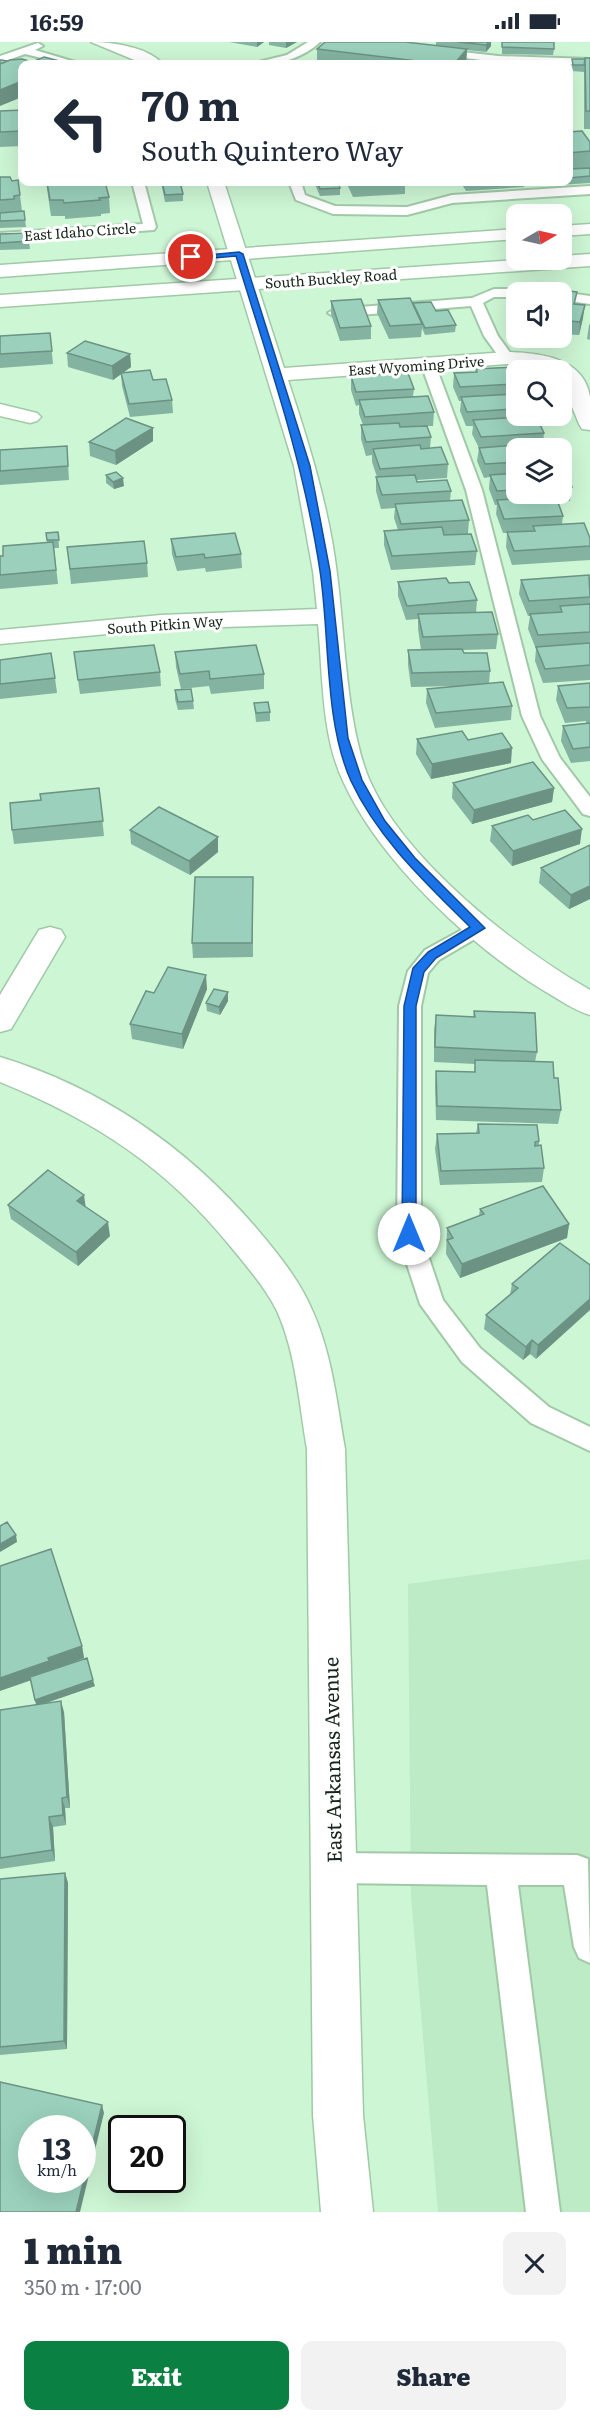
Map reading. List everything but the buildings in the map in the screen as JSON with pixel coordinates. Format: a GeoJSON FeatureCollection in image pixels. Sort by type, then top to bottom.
{"type":"FeatureCollection","features":[{"type":"Feature","properties":{"kind":"street"},"geometry":{"type":"LineString","coordinates":[[98,42],[126,50],[147,60]]}},
{"type":"Feature","properties":{"kind":"street"},"geometry":{"type":"LineString","coordinates":[[216,186],[305,466],[331,616],[343,738],[356,780],[381,823],[411,861],[478,928],[539,974],[590,1004]]}},
{"type":"Feature","properties":{"kind":"street"},"geometry":{"type":"LineString","coordinates":[[572,230],[590,229]]}},
{"type":"Feature","properties":{"kind":"street","name":"South Buckley Road"},"geometry":{"type":"LineString","coordinates":[[0,271],[506,235]]}},
{"type":"Feature","properties":{"kind":"street"},"geometry":{"type":"LineString","coordinates":[[248,284],[320,264],[431,240]]}},
{"type":"Feature","properties":{"kind":"street"},"geometry":{"type":"LineString","coordinates":[[26,299],[144,278],[239,254]]}},
{"type":"Feature","properties":{"kind":"street","name":"South Buckley Road"},"geometry":{"type":"LineString","coordinates":[[0,301],[590,260]]}},
{"type":"Feature","properties":{"kind":"street","name":"East Wyoming Drive"},"geometry":{"type":"LineString","coordinates":[[277,375],[533,358],[564,370],[573,378],[590,424]]}},
{"type":"Feature","properties":{"kind":"street"},"geometry":{"type":"LineString","coordinates":[[0,410],[30,417]]}},
{"type":"Feature","properties":{"kind":"street","name":"South Pitkin Way"},"geometry":{"type":"LineString","coordinates":[[0,637],[161,622],[331,616]]}},
{"type":"Feature","properties":{"kind":"street"},"geometry":{"type":"LineString","coordinates":[[0,1021],[50,937]]}},
{"type":"Feature","properties":{"kind":"street","name":"East Arkansas Avenue"},"geometry":{"type":"LineString","coordinates":[[0,1069],[99,1111],[165,1155],[219,1206],[261,1259],[295,1311],[313,1377],[326,1449],[330,1797],[334,1868],[338,2115],[347,2212]]}},
{"type":"Feature","properties":{"kind":"lane"},"geometry":{"type":"LineString","coordinates":[[0,60],[49,42]]}},
{"type":"Feature","properties":{"kind":"lane"},"geometry":{"type":"LineString","coordinates":[[275,60],[290,57],[315,42]]}},
{"type":"Feature","properties":{"kind":"lane"},"geometry":{"type":"LineString","coordinates":[[25,51],[61,60]]}},
{"type":"Feature","properties":{"kind":"lane"},"geometry":{"type":"LineString","coordinates":[[428,51],[529,60]]}},
{"type":"Feature","properties":{"kind":"lane"},"geometry":{"type":"LineString","coordinates":[[573,61],[590,62]]}},
{"type":"Feature","properties":{"kind":"lane","name":"East Idaho Circle"},"geometry":{"type":"LineString","coordinates":[[0,237],[150,227],[139,186]]}},
{"type":"Feature","properties":{"kind":"lane"},"geometry":{"type":"LineString","coordinates":[[296,186],[300,197],[333,210],[406,211],[453,199],[590,190]]}},
{"type":"Feature","properties":{"kind":"lane"},"geometry":{"type":"LineString","coordinates":[[335,313],[476,302],[490,294],[506,293]]}},
{"type":"Feature","properties":{"kind":"lane"},"geometry":{"type":"LineString","coordinates":[[572,298],[590,300]]}},
{"type":"Feature","properties":{"kind":"lane"},"geometry":{"type":"LineString","coordinates":[[476,302],[491,336],[507,358]]}},
{"type":"Feature","properties":{"kind":"lane"},"geometry":{"type":"LineString","coordinates":[[428,364],[474,490],[531,716],[551,759],[590,810]]}},
{"type":"Feature","properties":{"kind":"lane"},"geometry":{"type":"LineString","coordinates":[[478,928],[432,955],[418,971],[415,982],[410,1006],[409,1234],[432,1304],[471,1355],[540,1415],[590,1440]]}},
{"type":"Feature","properties":{"kind":"lane"},"geometry":{"type":"LineString","coordinates":[[334,1868],[577,1870],[590,1947]]}},
{"type":"Feature","properties":{"kind":"lane"},"geometry":{"type":"LineString","coordinates":[[501,1870],[543,2212]]}},
{"type":"Feature","properties":{"kind":"shaded area"},"geometry":{"type":"Polygon","coordinates":[[[590,1559],[590,2212],[438,2212],[411,1896],[408,1584],[590,1559]]]}},
{"type":"Feature","properties":{"kind":"route"},"geometry":{"type":"LineString","coordinates":[[191,257],[239,254],[305,466],[325,571],[343,738],[356,780],[381,823],[411,861],[478,928],[432,955],[418,971],[414,988],[410,1006],[409,1234]]}}]}
